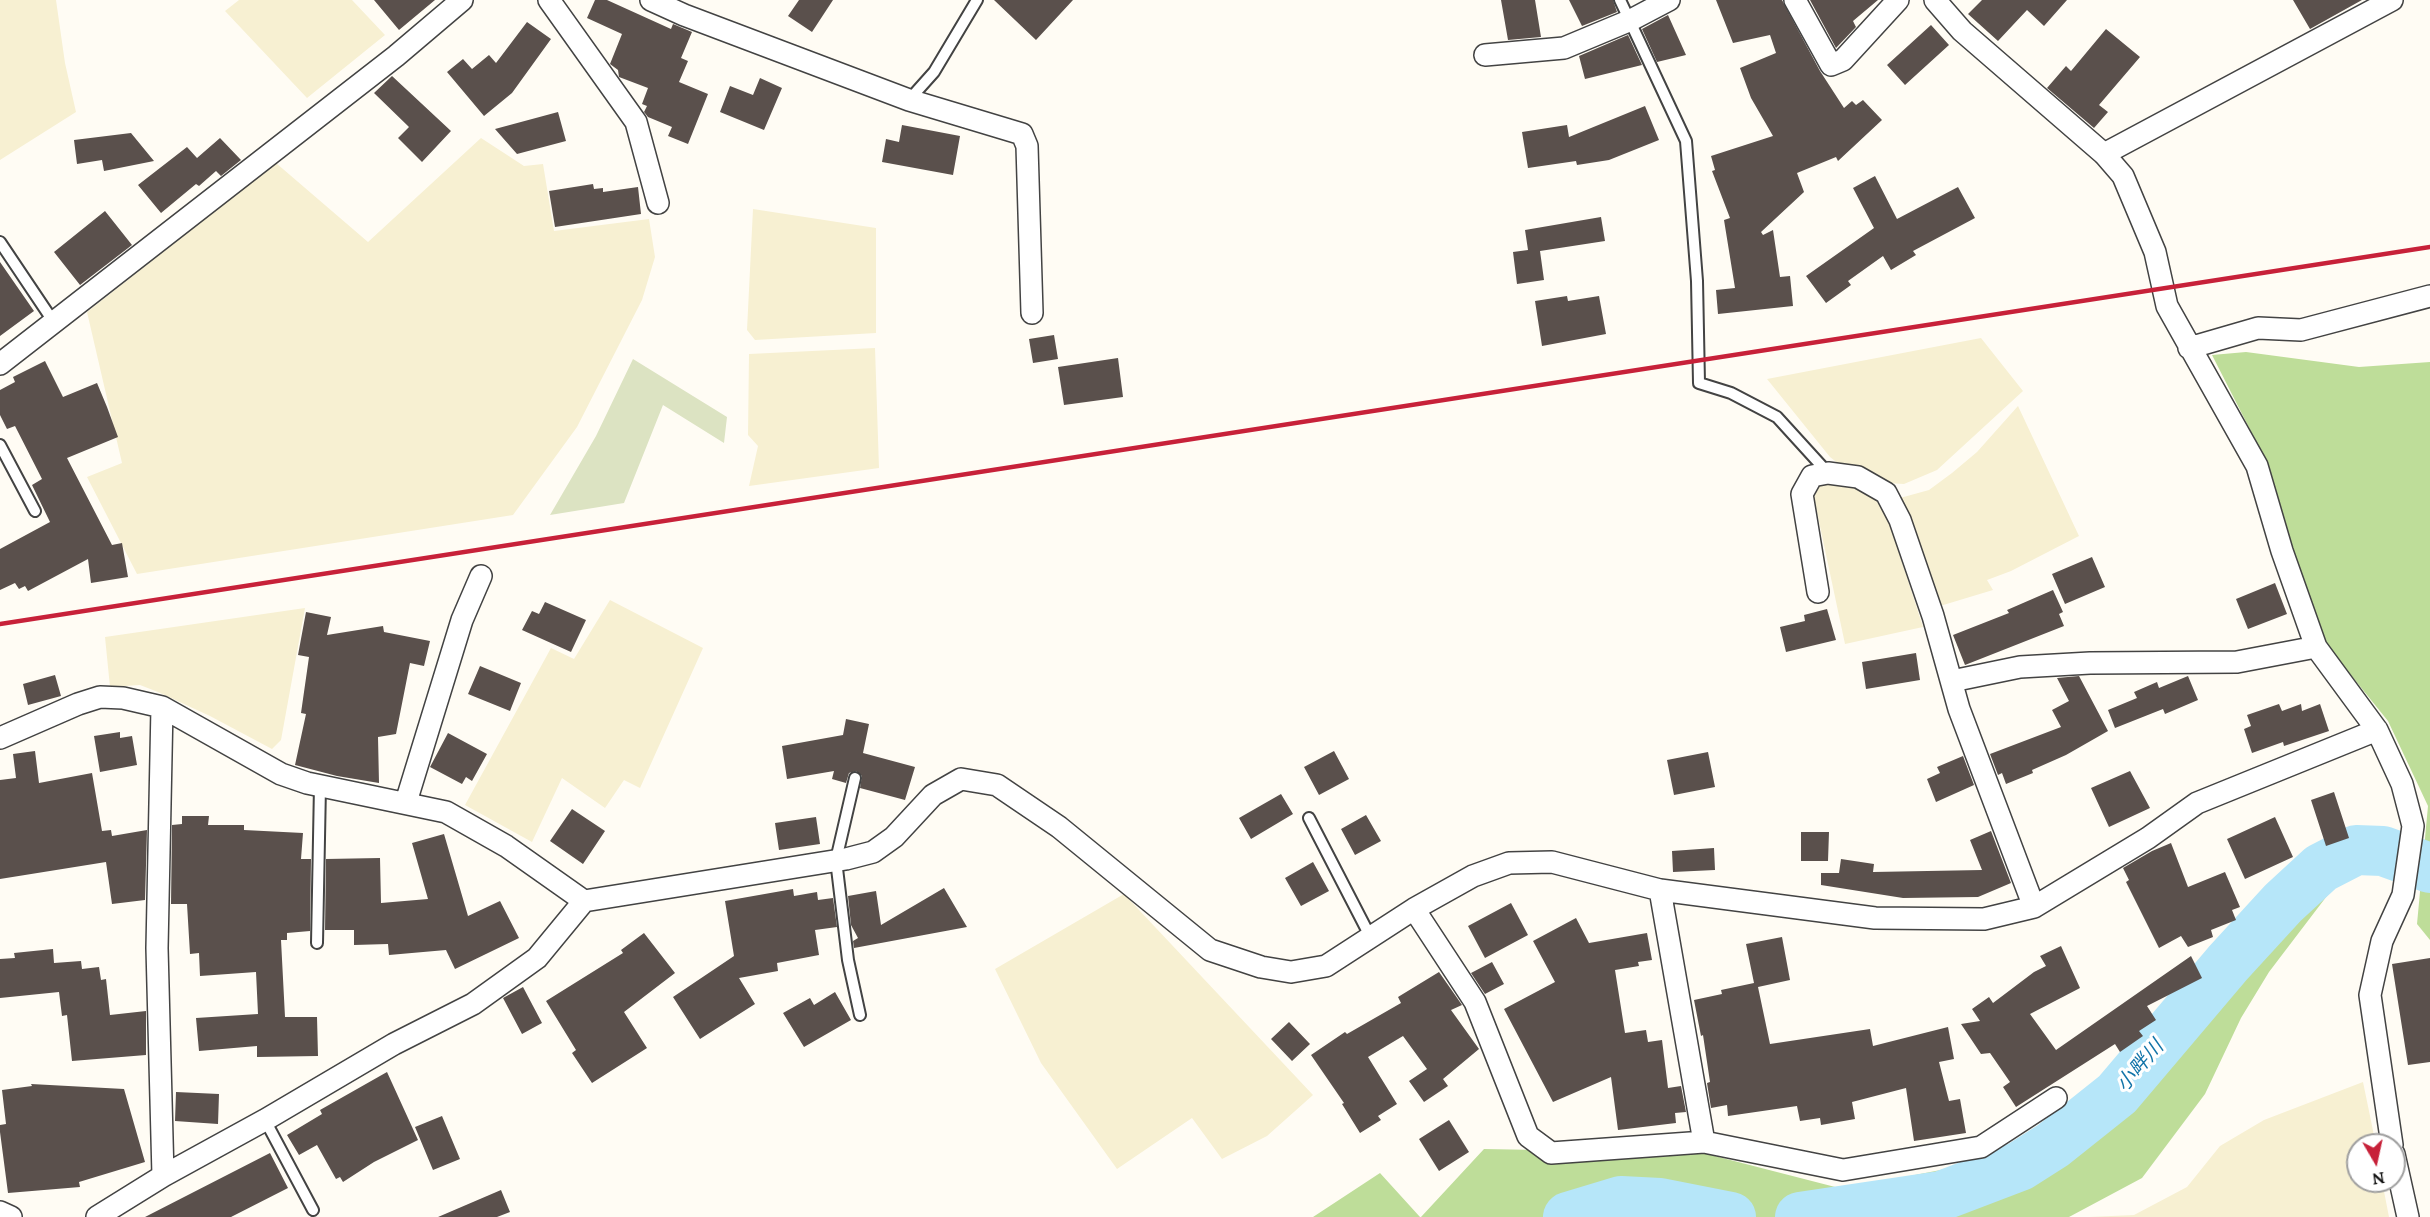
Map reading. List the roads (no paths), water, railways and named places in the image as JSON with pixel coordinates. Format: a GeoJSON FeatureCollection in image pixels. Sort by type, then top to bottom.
{"type":"FeatureCollection","features":[{"type":"Feature","properties":{"kind":"street"},"geometry":{"type":"LineString","coordinates":[[0,364],[396,56],[462,0]]}},
{"type":"Feature","properties":{"kind":"street"},"geometry":{"type":"LineString","coordinates":[[549,0],[636,122],[658,203]]}},
{"type":"Feature","properties":{"kind":"street"},"geometry":{"type":"LineString","coordinates":[[651,0],[684,15],[909,100],[1022,134],[1027,146],[1032,313]]}},
{"type":"Feature","properties":{"kind":"street"},"geometry":{"type":"LineString","coordinates":[[1485,56],[1564,48],[1631,20],[1669,0]]}},
{"type":"Feature","properties":{"kind":"street"},"geometry":{"type":"LineString","coordinates":[[1795,0],[1831,65],[1843,60],[1898,0]]}},
{"type":"Feature","properties":{"kind":"street"},"geometry":{"type":"LineString","coordinates":[[1935,0],[1962,31],[2104,154],[2123,176],[2156,252],[2167,306],[2257,466],[2282,551],[2316,647],[2377,730],[2402,784],[2413,831],[2403,895],[2382,941],[2370,995],[2390,1133]]}},
{"type":"Feature","properties":{"kind":"street"},"geometry":{"type":"LineString","coordinates":[[2104,154],[2392,0]]}},
{"type":"Feature","properties":{"kind":"street"},"geometry":{"type":"LineString","coordinates":[[2189,348],[2258,328],[2301,330],[2430,296]]}},
{"type":"Feature","properties":{"kind":"street"},"geometry":{"type":"LineString","coordinates":[[1818,592],[1802,494],[1812,476],[1828,473],[1858,477],[1886,493],[1900,520],[1926,594],[1959,710],[2034,907]]}},
{"type":"Feature","properties":{"kind":"street"},"geometry":{"type":"LineString","coordinates":[[406,802],[462,620],[482,576]]}},
{"type":"Feature","properties":{"kind":"street"},"geometry":{"type":"LineString","coordinates":[[1952,681],[2020,667],[2090,663],[2237,662],[2316,647]]}},
{"type":"Feature","properties":{"kind":"street"},"geometry":{"type":"LineString","coordinates":[[0,738],[78,704],[100,697],[123,698],[162,707],[281,774],[320,786],[447,812],[470,823],[584,901]]}},
{"type":"Feature","properties":{"kind":"street"},"geometry":{"type":"LineString","coordinates":[[162,707],[158,948],[163,1176]]}},
{"type":"Feature","properties":{"kind":"street"},"geometry":{"type":"LineString","coordinates":[[97,1217],[163,1176],[265,1120],[394,1044],[473,1004],[537,958],[584,901],[873,852],[894,837],[933,795],[961,779],[997,785],[1059,827],[1210,950],[1261,967],[1291,972],[1326,966],[1414,909],[1473,876],[1509,863],[1552,862],[1660,890],[1875,918],[1984,918],[2034,907],[2148,838],[2197,803],[2377,730]]}},
{"type":"Feature","properties":{"kind":"street"},"geometry":{"type":"LineString","coordinates":[[1660,890],[1704,1142]]}},
{"type":"Feature","properties":{"kind":"street"},"geometry":{"type":"LineString","coordinates":[[1414,909],[1475,1002],[1528,1136],[1551,1153],[1704,1142],[1843,1170],[1981,1147],[2056,1098]]}},
{"type":"Feature","properties":{"kind":"street"},"geometry":{"type":"LineString","coordinates":[[2403,1193],[2408,1217]]}},
{"type":"Feature","properties":{"kind":"street"},"geometry":{"type":"LineString","coordinates":[[0,1212],[11,1217]]}},
{"type":"Feature","properties":{"kind":"lane"},"geometry":{"type":"LineString","coordinates":[[909,100],[934,72],[977,0]]}},
{"type":"Feature","properties":{"kind":"lane"},"geometry":{"type":"LineString","coordinates":[[1620,0],[1686,141],[1696,269],[1699,383],[1731,393],[1777,417],[1828,473]]}},
{"type":"Feature","properties":{"kind":"lane"},"geometry":{"type":"LineString","coordinates":[[0,242],[53,321]]}},
{"type":"Feature","properties":{"kind":"lane"},"geometry":{"type":"LineString","coordinates":[[0,445],[35,511]]}},
{"type":"Feature","properties":{"kind":"lane"},"geometry":{"type":"LineString","coordinates":[[855,778],[836,860],[848,960],[860,1015]]}},
{"type":"Feature","properties":{"kind":"lane"},"geometry":{"type":"LineString","coordinates":[[317,943],[320,786]]}},
{"type":"Feature","properties":{"kind":"lane"},"geometry":{"type":"LineString","coordinates":[[1309,818],[1371,938]]}},
{"type":"Feature","properties":{"kind":"lane"},"geometry":{"type":"LineString","coordinates":[[265,1120],[313,1210]]}},
{"type":"Feature","properties":{"kind":"waterway","name":"小畔川"},"geometry":{"type":"LineString","coordinates":[[1800,1217],[1941,1196],[2020,1166],[2053,1145],[2117,1094],[2228,963],[2283,903],[2321,868],[2356,850],[2383,851],[2430,868]]}},
{"type":"Feature","properties":{"kind":"waterway","name":"小畔川"},"geometry":{"type":"LineString","coordinates":[[1568,1217],[1621,1201],[1660,1203],[1731,1217]]}},
{"type":"Feature","properties":{"kind":"railway"},"geometry":{"type":"LineString","coordinates":[[0,624],[2430,247]]}}]}
